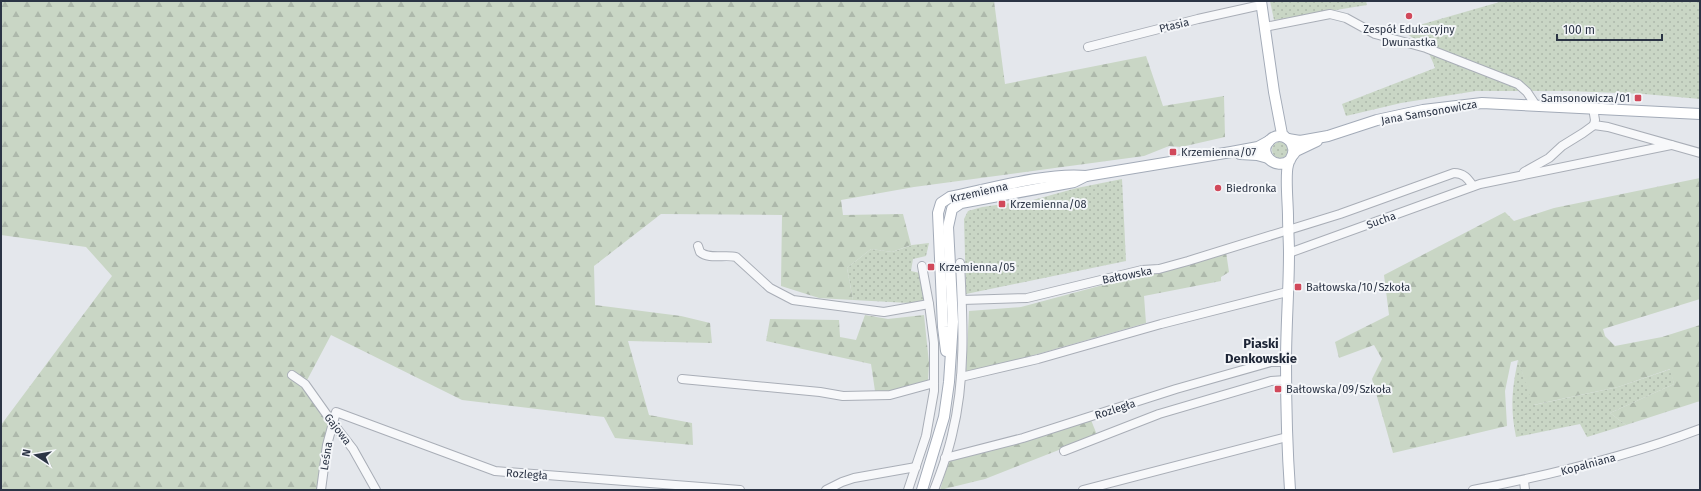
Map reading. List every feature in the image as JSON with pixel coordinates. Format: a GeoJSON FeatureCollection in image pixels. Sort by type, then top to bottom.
{"type":"FeatureCollection","features":[{"type":"Feature","properties":{"kind":"main road"},"geometry":{"type":"LineString","coordinates":[[1261,3],[1274,92],[1282,134],[1293,146],[1287,168],[1289,253],[1286,380],[1290,490]]}},
{"type":"Feature","properties":{"kind":"main road"},"geometry":{"type":"LineString","coordinates":[[1274,92],[1270,140],[1265,150],[1271,161],[1279,170],[1288,202]]}},
{"type":"Feature","properties":{"kind":"main road","name":"Jana Samsonowicza"},"geometry":{"type":"LineString","coordinates":[[1291,157],[1296,151],[1328,136],[1377,120],[1423,110],[1482,102],[1700,114]]}},
{"type":"Feature","properties":{"kind":"main road"},"geometry":{"type":"LineString","coordinates":[[1270,140],[1280,136],[1287,138]]}},
{"type":"Feature","properties":{"kind":"main road","name":"Jana Samsonowicza"},"geometry":{"type":"LineString","coordinates":[[1287,138],[1293,141],[1300,141],[1328,136]]}},
{"type":"Feature","properties":{"kind":"main road","name":"Krzemienna"},"geometry":{"type":"LineString","coordinates":[[922,490],[944,417],[949,382],[949,367],[943,327],[938,213],[941,203],[950,197],[1029,181],[1072,175],[1086,176],[1230,152],[1258,147],[1270,140]]}},
{"type":"Feature","properties":{"kind":"main road","name":"Krzemienna"},"geometry":{"type":"LineString","coordinates":[[1230,152],[1257,155],[1271,161]]}},
{"type":"Feature","properties":{"kind":"main road"},"geometry":{"type":"LineString","coordinates":[[1271,161],[1284,164],[1291,157]]}},
{"type":"Feature","properties":{"kind":"street","name":"Ptasia"},"geometry":{"type":"LineString","coordinates":[[1088,47],[1261,3]]}},
{"type":"Feature","properties":{"kind":"street"},"geometry":{"type":"LineString","coordinates":[[1264,27],[1330,14],[1346,18],[1375,34],[1426,48],[1518,84],[1527,92],[1535,104]]}},
{"type":"Feature","properties":{"kind":"street"},"geometry":{"type":"LineString","coordinates":[[1514,176],[1523,173],[1548,158],[1562,146],[1594,125],[1594,108]]}},
{"type":"Feature","properties":{"kind":"street"},"geometry":{"type":"LineString","coordinates":[[1594,125],[1700,153]]}},
{"type":"Feature","properties":{"kind":"street"},"geometry":{"type":"LineString","coordinates":[[1514,176],[1554,170],[1671,145]]}},
{"type":"Feature","properties":{"kind":"street","name":"Bałtowska"},"geometry":{"type":"LineString","coordinates":[[962,300],[1027,298],[1142,270],[1159,269],[1188,262],[1340,214],[1454,173],[1460,173],[1465,176],[1473,186]]}},
{"type":"Feature","properties":{"kind":"street","name":"Sucha"},"geometry":{"type":"LineString","coordinates":[[1289,253],[1473,186],[1514,176]]}},
{"type":"Feature","properties":{"kind":"street"},"geometry":{"type":"LineString","coordinates":[[698,246],[700,252],[707,256],[736,257],[770,288],[793,300],[859,310],[884,312],[930,304]]}},
{"type":"Feature","properties":{"kind":"street"},"geometry":{"type":"LineString","coordinates":[[934,490],[952,435],[958,407],[963,330],[960,264]]}},
{"type":"Feature","properties":{"kind":"street"},"geometry":{"type":"LineString","coordinates":[[908,490],[916,467],[931,410],[934,391],[934,343],[930,304],[922,266]]}},
{"type":"Feature","properties":{"kind":"street"},"geometry":{"type":"LineString","coordinates":[[961,377],[1038,359],[1161,324],[1287,292]]}},
{"type":"Feature","properties":{"kind":"street","name":"Rozległa"},"geometry":{"type":"LineString","coordinates":[[945,458],[1023,438],[1176,389],[1271,362],[1286,362]]}},
{"type":"Feature","properties":{"kind":"street","name":"Gajowa"},"geometry":{"type":"LineString","coordinates":[[292,375],[305,384],[353,449],[376,490]]}},
{"type":"Feature","properties":{"kind":"street"},"geometry":{"type":"LineString","coordinates":[[682,379],[820,392],[843,396],[890,395],[934,383]]}},
{"type":"Feature","properties":{"kind":"street"},"geometry":{"type":"LineString","coordinates":[[1064,451],[1159,414],[1271,381],[1286,380]]}},
{"type":"Feature","properties":{"kind":"street","name":"Rozległa"},"geometry":{"type":"LineString","coordinates":[[332,422],[336,412],[495,471],[740,490]]}},
{"type":"Feature","properties":{"kind":"street","name":"Leśna"},"geometry":{"type":"LineString","coordinates":[[321,490],[327,445],[332,422]]}},
{"type":"Feature","properties":{"kind":"street","name":"Kopalniana"},"geometry":{"type":"LineString","coordinates":[[1473,490],[1524,481],[1597,462],[1700,429]]}},
{"type":"Feature","properties":{"kind":"street"},"geometry":{"type":"LineString","coordinates":[[1083,490],[1287,437]]}},
{"type":"Feature","properties":{"kind":"street"},"geometry":{"type":"LineString","coordinates":[[826,490],[916,467]]}},
{"type":"Feature","properties":{"kind":"street"},"geometry":{"type":"LineString","coordinates":[[1524,481],[1525,490]]}},
{"type":"Feature","properties":{"kind":"green space"},"geometry":{"type":"Polygon","coordinates":[[[1,1],[994,1],[1005,84],[1146,56],[1163,106],[1224,96],[1225,137],[1181,147],[1169,146],[1144,156],[914,187],[841,200],[843,215],[903,214],[911,245],[892,252],[871,249],[847,268],[853,300],[819,298],[781,286],[782,215],[661,214],[594,266],[595,305],[681,316],[710,323],[712,343],[628,341],[649,415],[692,423],[693,445],[615,438],[604,417],[462,400],[331,335],[305,384],[332,422],[322,490],[1,490],[1,425],[112,276],[86,247],[1,235],[1,1]]]}},
{"type":"Feature","properties":{"kind":"green space"},"geometry":{"type":"Polygon","coordinates":[[[1270,1],[1366,1],[1367,5],[1274,20],[1270,1]]]}},
{"type":"Feature","properties":{"kind":"green space"},"geometry":{"type":"Polygon","coordinates":[[[1503,1],[1700,1],[1700,99],[1644,94],[1568,91],[1476,91],[1401,103],[1346,116],[1342,104],[1435,68],[1423,46],[1402,30],[1503,1]]]}},
{"type":"Feature","properties":{"kind":"green space"},"geometry":{"type":"Polygon","coordinates":[[[1280,142],[1287,147],[1288,150],[1283,157],[1280,158],[1273,153],[1272,150],[1277,143],[1280,142]]]}},
{"type":"Feature","properties":{"kind":"green space"},"geometry":{"type":"Polygon","coordinates":[[[1700,178],[1700,299],[1603,329],[1605,336],[1615,346],[1662,337],[1700,325],[1700,401],[1626,425],[1610,413],[1674,384],[1670,369],[1618,387],[1533,405],[1518,360],[1511,362],[1505,391],[1507,426],[1393,453],[1372,379],[1382,359],[1374,345],[1339,358],[1335,342],[1389,315],[1384,275],[1505,212],[1514,221],[1554,208],[1700,178]]]}},
{"type":"Feature","properties":{"kind":"green space"},"geometry":{"type":"Polygon","coordinates":[[[1122,179],[1126,261],[966,294],[964,219],[968,211],[982,207],[1033,200],[1077,188],[1122,179]]]}},
{"type":"Feature","properties":{"kind":"green space"},"geometry":{"type":"Polygon","coordinates":[[[929,243],[926,256],[913,259],[911,271],[920,273],[926,300],[909,303],[853,300],[847,268],[871,249],[892,252],[912,245],[929,243]]]}},
{"type":"Feature","properties":{"kind":"green space"},"geometry":{"type":"Polygon","coordinates":[[[1226,252],[1229,272],[1221,277],[1221,281],[1144,296],[1146,323],[968,374],[966,372],[969,311],[1021,307],[1226,252]]]}},
{"type":"Feature","properties":{"kind":"green space"},"geometry":{"type":"Polygon","coordinates":[[[865,315],[888,319],[924,315],[929,363],[928,381],[885,392],[875,391],[871,364],[766,341],[770,319],[839,320],[840,337],[856,340],[865,315]]]}},
{"type":"Feature","properties":{"kind":"green space"},"geometry":{"type":"Polygon","coordinates":[[[1518,360],[1534,405],[1618,387],[1671,369],[1674,384],[1610,413],[1626,425],[1587,437],[1580,424],[1516,437],[1512,398],[1518,360]]]}},
{"type":"Feature","properties":{"kind":"green space"},"geometry":{"type":"Polygon","coordinates":[[[1091,420],[1097,435],[985,479],[940,490],[949,460],[1091,420]]]}},
{"type":"Feature","properties":{"kind":"place","name":"Zespół Edukacyjny Dwunastka"},"geometry":{"type":"Point","coordinates":[1409,16]}},
{"type":"Feature","properties":{"kind":"place","name":"Samsonowicza/01"},"geometry":{"type":"Point","coordinates":[1638,98]}},
{"type":"Feature","properties":{"kind":"place","name":"Krzemienna/07"},"geometry":{"type":"Point","coordinates":[1173,152]}},
{"type":"Feature","properties":{"kind":"place","name":"Biedronka"},"geometry":{"type":"Point","coordinates":[1218,188]}},
{"type":"Feature","properties":{"kind":"place","name":"Krzemienna/08"},"geometry":{"type":"Point","coordinates":[1002,204]}},
{"type":"Feature","properties":{"kind":"place","name":"Krzemienna/05"},"geometry":{"type":"Point","coordinates":[931,267]}},
{"type":"Feature","properties":{"kind":"place","name":"Bałtowska/10/Szkoła"},"geometry":{"type":"Point","coordinates":[1298,287]}},
{"type":"Feature","properties":{"kind":"place","name":"Bałtowska/09/Szkoła"},"geometry":{"type":"Point","coordinates":[1278,389]}},
{"type":"Feature","properties":{"kind":"district","name":"Piaski Denkowskie"},"geometry":{"type":"Point","coordinates":[1261,350]}}]}
